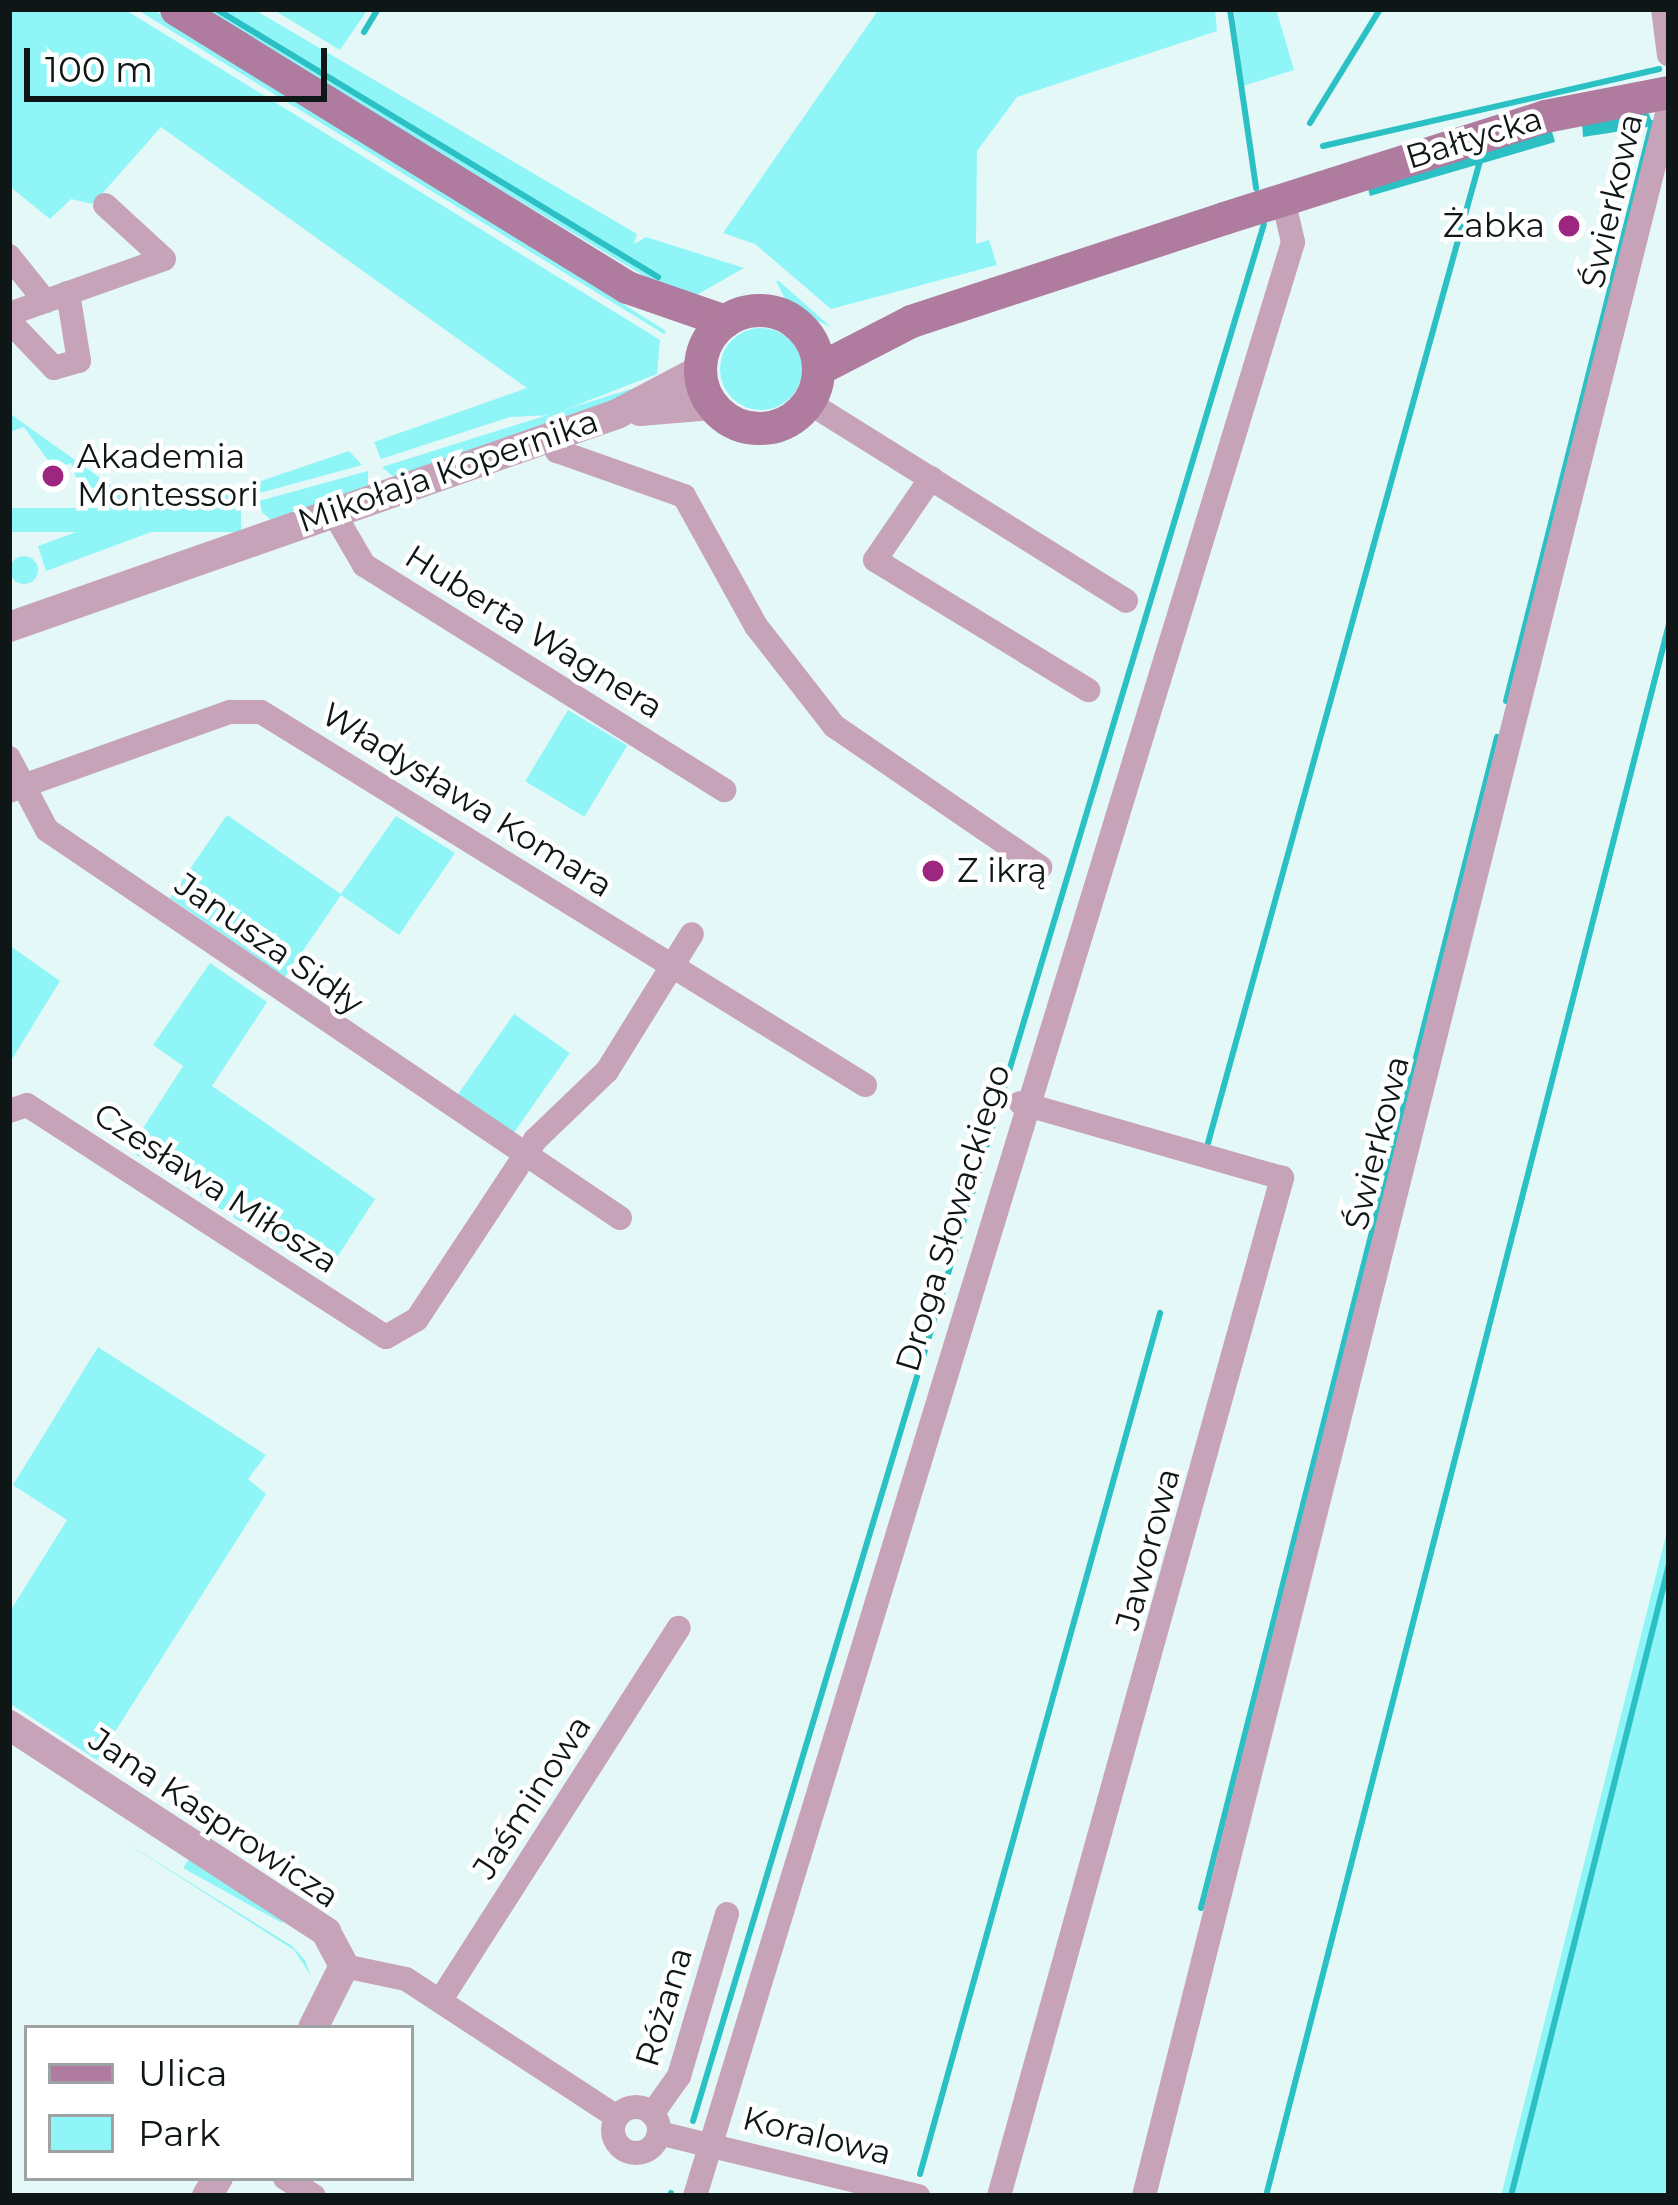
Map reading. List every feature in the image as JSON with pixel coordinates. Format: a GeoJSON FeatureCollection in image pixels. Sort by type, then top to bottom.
{"type":"FeatureCollection","features":[{"type":"Feature","properties":{"kind":"main road"},"geometry":{"type":"LineString","coordinates":[[176,9],[627,287],[725,321],[766,310],[807,334],[911,321]]}},
{"type":"Feature","properties":{"kind":"main road","name":"Bałtycka"},"geometry":{"type":"LineString","coordinates":[[1283,199],[1545,116],[1669,97]]}},
{"type":"Feature","properties":{"kind":"main road"},"geometry":{"type":"LineString","coordinates":[[818,369],[911,321],[1283,199]]}},
{"type":"Feature","properties":{"kind":"main road"},"geometry":{"type":"LineString","coordinates":[[627,287],[701,361],[712,405]]}},
{"type":"Feature","properties":{"kind":"main road","name":"Mikołaja Kopernika"},"geometry":{"type":"LineString","coordinates":[[701,361],[725,321]]}},
{"type":"Feature","properties":{"kind":"main road"},"geometry":{"type":"LineString","coordinates":[[807,334],[818,369],[808,403]]}},
{"type":"Feature","properties":{"kind":"main road","name":"Mikołaja Kopernika"},"geometry":{"type":"LineString","coordinates":[[712,405],[760,428],[808,403]]}},
{"type":"Feature","properties":{"kind":"street"},"geometry":{"type":"LineString","coordinates":[[1663,9],[1669,55]]}},
{"type":"Feature","properties":{"kind":"street","name":"Świerkowa"},"geometry":{"type":"LineString","coordinates":[[1144,2196],[1669,97]]}},
{"type":"Feature","properties":{"kind":"street","name":"Droga Słowackiego"},"geometry":{"type":"LineString","coordinates":[[695,2196],[1021,1103],[1282,262],[1283,199]]}},
{"type":"Feature","properties":{"kind":"street"},"geometry":{"type":"LineString","coordinates":[[9,256],[56,297],[79,361],[54,368],[9,318],[56,297],[164,259],[105,205]]}},
{"type":"Feature","properties":{"kind":"street","name":"Mikołaja Kopernika"},"geometry":{"type":"LineString","coordinates":[[9,627],[616,414],[701,361]]}},
{"type":"Feature","properties":{"kind":"street"},"geometry":{"type":"LineString","coordinates":[[808,403],[931,478],[1016,518],[1126,601]]}},
{"type":"Feature","properties":{"kind":"street","name":"Mikołaja Kopernika"},"geometry":{"type":"LineString","coordinates":[[616,414],[712,405]]}},
{"type":"Feature","properties":{"kind":"street"},"geometry":{"type":"LineString","coordinates":[[550,438],[557,451],[662,484],[698,510],[781,664],[891,773],[1040,867]]}},
{"type":"Feature","properties":{"kind":"street"},"geometry":{"type":"LineString","coordinates":[[931,478],[875,560],[1088,690]]}},
{"type":"Feature","properties":{"kind":"street","name":"Huberta Wagnera"},"geometry":{"type":"LineString","coordinates":[[332,510],[364,565],[724,790]]}},
{"type":"Feature","properties":{"kind":"street","name":"Władysława Komara"},"geometry":{"type":"LineString","coordinates":[[14,789],[230,712],[261,712],[865,1084]]}},
{"type":"Feature","properties":{"kind":"street","name":"Janusza Sidły"},"geometry":{"type":"LineString","coordinates":[[9,758],[14,789],[47,830],[522,1159],[620,1218]]}},
{"type":"Feature","properties":{"kind":"street"},"geometry":{"type":"LineString","coordinates":[[522,1159],[607,1071],[692,934]]}},
{"type":"Feature","properties":{"kind":"street","name":"Jaworowa"},"geometry":{"type":"LineString","coordinates":[[999,2196],[1011,2183],[1282,1178],[1021,1103]]}},
{"type":"Feature","properties":{"kind":"street","name":"Czesława Miłosza"},"geometry":{"type":"LineString","coordinates":[[9,1111],[27,1105],[386,1337],[417,1319],[522,1159]]}},
{"type":"Feature","properties":{"kind":"street","name":"Jaśminowa"},"geometry":{"type":"LineString","coordinates":[[440,2001],[679,1628]]}},
{"type":"Feature","properties":{"kind":"street","name":"Jana Kasprowicza"},"geometry":{"type":"LineString","coordinates":[[9,1725],[297,1911],[344,1966]]}},
{"type":"Feature","properties":{"kind":"street","name":"Różana"},"geometry":{"type":"LineString","coordinates":[[656,2124],[679,2076],[727,1914]]}},
{"type":"Feature","properties":{"kind":"street"},"geometry":{"type":"LineString","coordinates":[[314,2025],[344,1966],[390,1971],[617,2117]]}},
{"type":"Feature","properties":{"kind":"street"},"geometry":{"type":"LineString","coordinates":[[617,2117],[634,2107],[656,2124],[710,2144]]}},
{"type":"Feature","properties":{"kind":"street"},"geometry":{"type":"LineString","coordinates":[[617,2117],[614,2136],[627,2151],[647,2150],[656,2124]]}},
{"type":"Feature","properties":{"kind":"street","name":"Koralowa"},"geometry":{"type":"LineString","coordinates":[[710,2144],[910,2195]]}},
{"type":"Feature","properties":{"kind":"green space"},"geometry":{"type":"Polygon","coordinates":[[[9,9],[124,9],[660,340],[657,374],[551,415],[510,417],[381,459],[374,442],[527,388],[161,127],[93,204],[71,199],[50,219],[9,186],[9,9]]]}},
{"type":"Feature","properties":{"kind":"green space"},"geometry":{"type":"Polygon","coordinates":[[[136,9],[152,9],[666,331],[664,334],[136,9]]]}},
{"type":"Feature","properties":{"kind":"green space"},"geometry":{"type":"Polygon","coordinates":[[[199,9],[253,9],[637,234],[634,244],[646,237],[744,268],[686,301],[199,9]]]}},
{"type":"Feature","properties":{"kind":"green space"},"geometry":{"type":"Polygon","coordinates":[[[272,9],[368,9],[340,50],[272,9]]]}},
{"type":"Feature","properties":{"kind":"green space"},"geometry":{"type":"Polygon","coordinates":[[[879,9],[1215,9],[1217,31],[1017,97],[977,151],[976,244],[989,240],[997,265],[831,309],[755,244],[723,233],[879,9]]]}},
{"type":"Feature","properties":{"kind":"green space"},"geometry":{"type":"Polygon","coordinates":[[[1234,9],[1276,9],[1294,70],[1243,86],[1234,9]]]}},
{"type":"Feature","properties":{"kind":"green space"},"geometry":{"type":"Polygon","coordinates":[[[779,281],[831,327],[790,308],[779,281]]]}},
{"type":"Feature","properties":{"kind":"green space"},"geometry":{"type":"Polygon","coordinates":[[[761,328],[790,340],[802,369],[790,398],[761,410],[732,398],[720,369],[732,340],[761,328]]]}},
{"type":"Feature","properties":{"kind":"green space"},"geometry":{"type":"Polygon","coordinates":[[[659,380],[662,385],[395,478],[382,467],[659,380]]]}},
{"type":"Feature","properties":{"kind":"green space"},"geometry":{"type":"Polygon","coordinates":[[[9,413],[155,517],[228,492],[238,500],[46,571],[38,546],[107,521],[95,488],[79,486],[71,463],[54,469],[24,427],[9,432],[9,413]]]}},
{"type":"Feature","properties":{"kind":"green space"},"geometry":{"type":"Polygon","coordinates":[[[349,451],[362,465],[256,494],[258,482],[349,451]]]}},
{"type":"Feature","properties":{"kind":"green space"},"geometry":{"type":"Polygon","coordinates":[[[368,471],[368,487],[271,520],[262,512],[259,501],[368,471]]]}},
{"type":"Feature","properties":{"kind":"green space"},"geometry":{"type":"Polygon","coordinates":[[[9,508],[241,508],[241,532],[9,532],[9,508]]]}},
{"type":"Feature","properties":{"kind":"green space"},"geometry":{"type":"Polygon","coordinates":[[[24,556],[34,560],[38,570],[34,580],[24,584],[14,580],[10,570],[14,560],[24,556]]]}},
{"type":"Feature","properties":{"kind":"green space"},"geometry":{"type":"Polygon","coordinates":[[[568,710],[627,746],[584,817],[525,781],[568,710]]]}},
{"type":"Feature","properties":{"kind":"green space"},"geometry":{"type":"Polygon","coordinates":[[[227,815],[341,894],[396,816],[455,853],[399,935],[341,895],[285,977],[170,898],[227,815]]]}},
{"type":"Feature","properties":{"kind":"green space"},"geometry":{"type":"Polygon","coordinates":[[[9,945],[60,981],[9,1064],[9,945]]]}},
{"type":"Feature","properties":{"kind":"green space"},"geometry":{"type":"Polygon","coordinates":[[[210,963],[267,1002],[212,1086],[375,1199],[325,1276],[129,1150],[183,1066],[153,1045],[210,963]]]}},
{"type":"Feature","properties":{"kind":"green space"},"geometry":{"type":"Polygon","coordinates":[[[514,1014],[570,1053],[512,1135],[457,1096],[514,1014]]]}},
{"type":"Feature","properties":{"kind":"green space"},"geometry":{"type":"Polygon","coordinates":[[[98,1347],[266,1455],[248,1479],[266,1494],[97,1760],[9,1703],[9,1613],[67,1520],[13,1485],[98,1347]]]}},
{"type":"Feature","properties":{"kind":"green space"},"geometry":{"type":"Polygon","coordinates":[[[1669,1523],[1669,2196],[1501,2196],[1669,1523]]]}},
{"type":"Feature","properties":{"kind":"green space"},"geometry":{"type":"Polygon","coordinates":[[[112,1834],[292,1946],[311,1976],[294,1950],[112,1834]]]}},
{"type":"Feature","properties":{"kind":"green space"},"geometry":{"type":"Polygon","coordinates":[[[191,1856],[286,1916],[282,1923],[183,1868],[191,1856]]]}},
{"type":"Feature","properties":{"kind":"shaded area"},"geometry":{"type":"Polygon","coordinates":[[[1647,110],[1654,126],[1583,137],[1582,122],[1647,110]]]}},
{"type":"Feature","properties":{"kind":"shaded area"},"geometry":{"type":"Polygon","coordinates":[[[1551,128],[1555,142],[1370,196],[1367,185],[1551,128]]]}},
{"type":"Feature","properties":{"kind":"waterway"},"geometry":{"type":"LineString","coordinates":[[216,9],[658,277]]}},
{"type":"Feature","properties":{"kind":"waterway"},"geometry":{"type":"LineString","coordinates":[[364,32],[378,9]]}},
{"type":"Feature","properties":{"kind":"waterway"},"geometry":{"type":"LineString","coordinates":[[1230,9],[1256,188]]}},
{"type":"Feature","properties":{"kind":"waterway"},"geometry":{"type":"LineString","coordinates":[[1310,123],[1380,9]]}},
{"type":"Feature","properties":{"kind":"waterway"},"geometry":{"type":"LineString","coordinates":[[1323,146],[1659,69]]}},
{"type":"Feature","properties":{"kind":"waterway"},"geometry":{"type":"LineString","coordinates":[[1506,701],[1652,123]]}},
{"type":"Feature","properties":{"kind":"waterway"},"geometry":{"type":"LineString","coordinates":[[1208,1143],[1481,157]]}},
{"type":"Feature","properties":{"kind":"waterway"},"geometry":{"type":"LineString","coordinates":[[693,2121],[1264,224]]}},
{"type":"Feature","properties":{"kind":"waterway"},"geometry":{"type":"LineString","coordinates":[[1266,2196],[1669,624]]}},
{"type":"Feature","properties":{"kind":"waterway"},"geometry":{"type":"LineString","coordinates":[[1201,1908],[1497,737]]}},
{"type":"Feature","properties":{"kind":"waterway"},"geometry":{"type":"LineString","coordinates":[[920,2174],[1160,1313]]}},
{"type":"Feature","properties":{"kind":"waterway"},"geometry":{"type":"LineString","coordinates":[[1511,2196],[1669,1564]]}},
{"type":"Feature","properties":{"kind":"place","name":"Żabka"},"geometry":{"type":"Point","coordinates":[1569,226]}},
{"type":"Feature","properties":{"kind":"place","name":"Akademia Montessori"},"geometry":{"type":"Point","coordinates":[53,476]}},
{"type":"Feature","properties":{"kind":"place","name":"Z ikrą"},"geometry":{"type":"Point","coordinates":[933,871]}}]}
